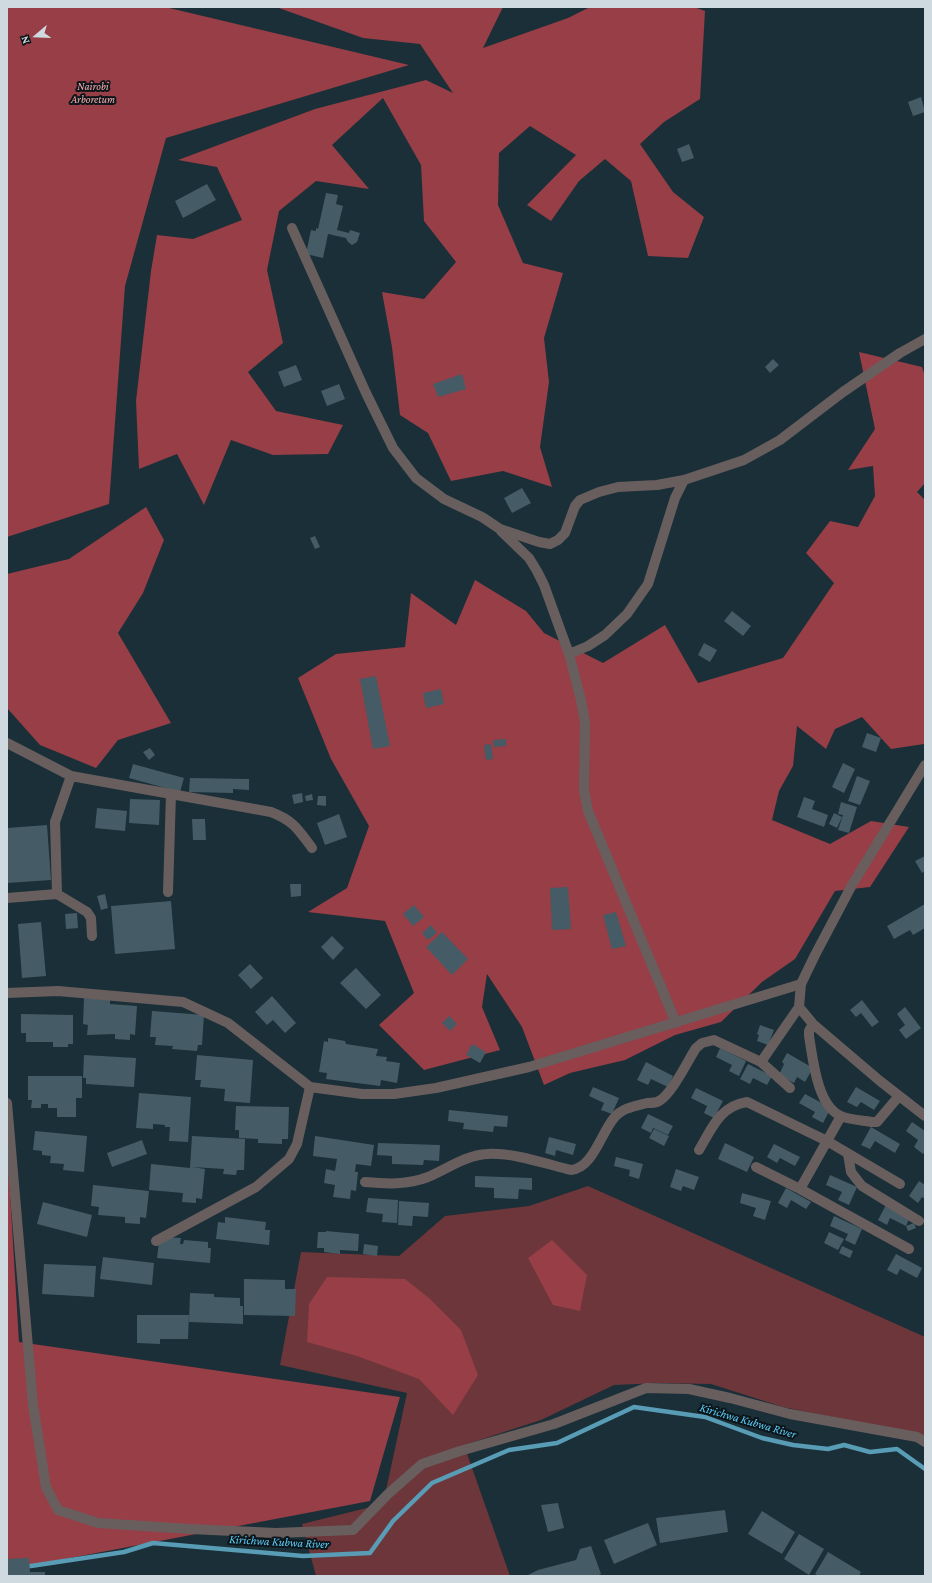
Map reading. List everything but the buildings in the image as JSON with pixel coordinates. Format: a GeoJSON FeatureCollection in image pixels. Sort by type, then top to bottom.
{"type":"FeatureCollection","features":[{"type":"Feature","properties":{"kind":"street"},"geometry":{"type":"LineString","coordinates":[[292,228],[366,393],[393,448],[416,478],[444,499],[482,517],[500,529],[529,558],[544,585],[569,654],[581,700],[585,722],[584,790],[588,810],[676,1023]]}},
{"type":"Feature","properties":{"kind":"street"},"geometry":{"type":"LineString","coordinates":[[500,529],[539,542],[550,544],[558,540],[565,533],[575,506],[580,500],[599,492],[618,487],[656,485],[684,480],[744,460],[780,440],[843,392],[900,353],[925,339]]}},
{"type":"Feature","properties":{"kind":"street"},"geometry":{"type":"LineString","coordinates":[[569,654],[588,646],[604,635],[627,614],[648,584],[675,498],[684,480]]}},
{"type":"Feature","properties":{"kind":"street"},"geometry":{"type":"LineString","coordinates":[[7,743],[71,776],[271,812],[286,818],[297,827],[312,848]]}},
{"type":"Feature","properties":{"kind":"street"},"geometry":{"type":"LineString","coordinates":[[761,1062],[799,1007],[801,984],[852,885],[924,772]]}},
{"type":"Feature","properties":{"kind":"street"},"geometry":{"type":"LineString","coordinates":[[57,894],[56,822],[71,776]]}},
{"type":"Feature","properties":{"kind":"street"},"geometry":{"type":"LineString","coordinates":[[168,892],[171,794]]}},
{"type":"Feature","properties":{"kind":"street"},"geometry":{"type":"LineString","coordinates":[[7,898],[57,894],[87,912],[91,918],[92,936]]}},
{"type":"Feature","properties":{"kind":"street"},"geometry":{"type":"LineString","coordinates":[[7,993],[58,991],[183,1002],[228,1023],[310,1087],[362,1094],[394,1094],[436,1088],[529,1067],[801,984]]}},
{"type":"Feature","properties":{"kind":"street"},"geometry":{"type":"LineString","coordinates":[[799,1007],[813,1024],[925,1116]]}},
{"type":"Feature","properties":{"kind":"street"},"geometry":{"type":"LineString","coordinates":[[813,1024],[809,1032],[809,1036],[820,1089],[827,1104],[840,1116],[877,1122],[899,1096]]}},
{"type":"Feature","properties":{"kind":"street"},"geometry":{"type":"LineString","coordinates":[[365,1182],[394,1184],[413,1182],[471,1157],[486,1154],[503,1154],[571,1170],[578,1169],[586,1164],[613,1119],[619,1113],[632,1107],[658,1102],[667,1095],[696,1048],[702,1043],[714,1040],[761,1062],[790,1088]]}},
{"type":"Feature","properties":{"kind":"street"},"geometry":{"type":"LineString","coordinates":[[156,1240],[256,1187],[289,1159],[297,1144],[310,1087]]}},
{"type":"Feature","properties":{"kind":"street"},"geometry":{"type":"LineString","coordinates":[[699,1150],[719,1116],[736,1103],[747,1102],[827,1141],[900,1184]]}},
{"type":"Feature","properties":{"kind":"street"},"geometry":{"type":"LineString","coordinates":[[7,1103],[32,1405],[46,1487],[58,1510],[98,1522],[182,1529],[276,1533],[353,1530],[388,1494],[422,1464],[460,1451],[554,1424],[646,1388],[688,1389],[730,1398],[790,1414],[917,1437],[925,1442]]}},
{"type":"Feature","properties":{"kind":"street"},"geometry":{"type":"LineString","coordinates":[[800,1189],[840,1116]]}},
{"type":"Feature","properties":{"kind":"street"},"geometry":{"type":"LineString","coordinates":[[848,1154],[851,1172],[862,1186],[919,1221]]}},
{"type":"Feature","properties":{"kind":"street"},"geometry":{"type":"LineString","coordinates":[[756,1167],[800,1189],[909,1250]]}},
{"type":"Feature","properties":{"kind":"shaded area"},"geometry":{"type":"Polygon","coordinates":[[[588,1186],[925,1337],[925,1436],[783,1407],[711,1384],[659,1383],[614,1385],[541,1420],[464,1445],[510,1576],[316,1576],[302,1524],[383,1504],[407,1393],[280,1365],[301,1252],[399,1256],[445,1216],[529,1206],[588,1186]]]}},
{"type":"Feature","properties":{"kind":"green space","name":"Nairobi Arboretum"},"geometry":{"type":"Polygon","coordinates":[[[7,7],[165,7],[409,65],[166,138],[125,286],[109,504],[7,537],[7,7]]]}},
{"type":"Feature","properties":{"kind":"green space"},"geometry":{"type":"Polygon","coordinates":[[[276,7],[503,7],[483,48],[568,18],[590,7],[694,7],[705,11],[700,99],[664,122],[640,144],[673,192],[704,217],[688,258],[648,256],[631,181],[605,159],[579,181],[551,221],[527,205],[576,155],[530,126],[499,153],[498,205],[523,263],[563,273],[544,338],[549,382],[540,447],[552,487],[503,471],[451,481],[428,433],[400,415],[392,347],[382,292],[424,299],[456,262],[424,221],[421,165],[383,98],[332,145],[369,189],[316,181],[279,211],[267,270],[283,343],[248,372],[276,411],[343,425],[328,454],[273,455],[231,440],[204,505],[177,454],[139,469],[136,401],[151,271],[157,235],[193,239],[242,220],[217,167],[178,160],[315,109],[426,80],[453,93],[420,44],[363,38],[276,7]]]}},
{"type":"Feature","properties":{"kind":"green space"},"geometry":{"type":"Polygon","coordinates":[[[859,352],[922,367],[925,376],[925,483],[917,492],[925,500],[925,742],[924,744],[891,749],[862,717],[835,729],[826,749],[797,726],[793,766],[779,791],[772,820],[830,844],[871,821],[909,827],[870,887],[835,891],[795,959],[762,982],[721,1022],[675,1035],[625,1060],[570,1073],[544,1085],[522,1027],[487,974],[482,1007],[500,1050],[424,1070],[379,1025],[414,993],[385,921],[308,912],[347,888],[369,826],[331,759],[298,678],[336,654],[405,647],[411,593],[456,625],[475,580],[526,611],[544,633],[603,663],[665,625],[698,683],[783,658],[834,583],[806,553],[830,521],[858,527],[875,496],[873,466],[848,470],[875,429],[859,352]]]}},
{"type":"Feature","properties":{"kind":"green space"},"geometry":{"type":"Polygon","coordinates":[[[146,507],[164,540],[143,593],[118,633],[171,723],[118,740],[96,768],[40,745],[7,708],[7,574],[69,559],[146,507]]]}},
{"type":"Feature","properties":{"kind":"green space"},"geometry":{"type":"Polygon","coordinates":[[[7,1144],[19,1342],[400,1397],[370,1501],[7,1570],[7,1144]]]}},
{"type":"Feature","properties":{"kind":"green space"},"geometry":{"type":"Polygon","coordinates":[[[552,1240],[587,1275],[580,1311],[553,1305],[528,1258],[552,1240]]]}},
{"type":"Feature","properties":{"kind":"green space"},"geometry":{"type":"Polygon","coordinates":[[[327,1277],[405,1279],[429,1298],[461,1330],[478,1375],[453,1415],[419,1379],[357,1356],[307,1342],[309,1304],[327,1277]]]}},
{"type":"Feature","properties":{"kind":"waterway","name":"Kirichwa Kubwa River"},"geometry":{"type":"LineString","coordinates":[[24,1566],[124,1552],[153,1543],[303,1556],[370,1553],[393,1521],[432,1483],[509,1450],[557,1443],[634,1407],[705,1417],[762,1438],[793,1445],[828,1449],[844,1445],[870,1452],[897,1449],[925,1469]]}}]}
